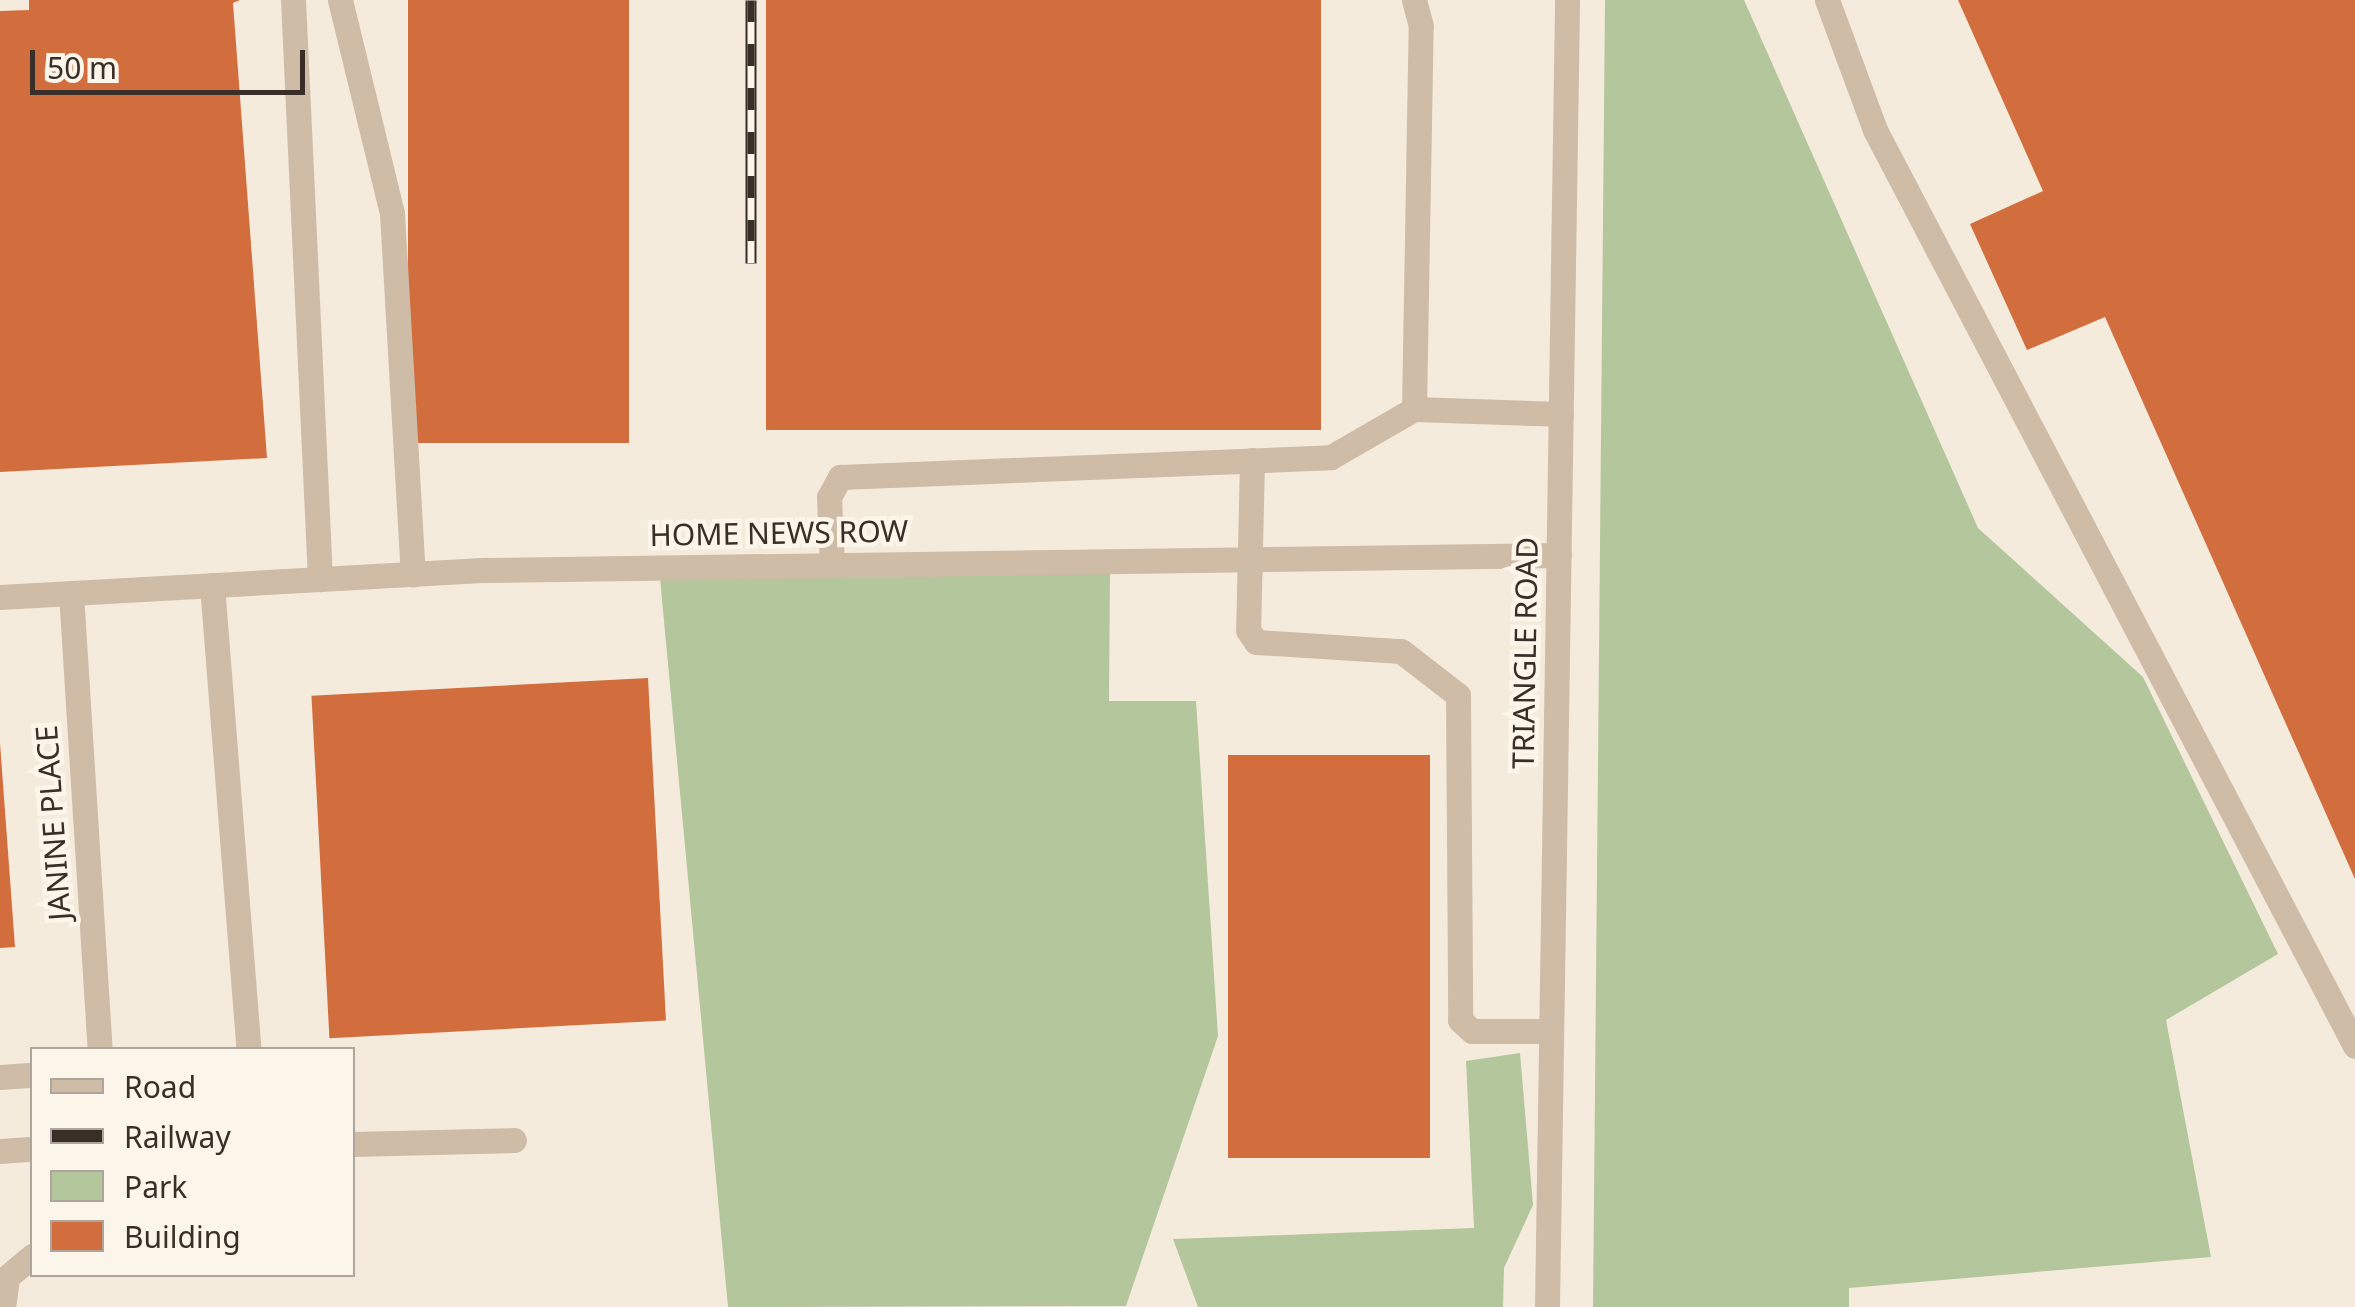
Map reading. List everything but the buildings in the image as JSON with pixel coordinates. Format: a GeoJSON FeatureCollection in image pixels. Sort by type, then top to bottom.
{"type":"FeatureCollection","features":[{"type":"Feature","properties":{"kind":"street"},"geometry":{"type":"LineString","coordinates":[[293,0],[320,579]]}},
{"type":"Feature","properties":{"kind":"street"},"geometry":{"type":"LineString","coordinates":[[340,0],[392,213],[413,574]]}},
{"type":"Feature","properties":{"kind":"street"},"geometry":{"type":"LineString","coordinates":[[1414,0],[1421,26],[1414,410]]}},
{"type":"Feature","properties":{"kind":"street","name":"TRIANGLE ROAD"},"geometry":{"type":"LineString","coordinates":[[1547,1307],[1567,0]]}},
{"type":"Feature","properties":{"kind":"street"},"geometry":{"type":"LineString","coordinates":[[1827,0],[1875,130],[2355,1046]]}},
{"type":"Feature","properties":{"kind":"street"},"geometry":{"type":"LineString","coordinates":[[832,565],[829,497],[840,477],[1331,456],[1414,410],[1561,414]]}},
{"type":"Feature","properties":{"kind":"street"},"geometry":{"type":"LineString","coordinates":[[1252,460],[1248,630],[1256,642],[1401,651],[1458,696],[1460,1020],[1472,1031],[1551,1031]]}},
{"type":"Feature","properties":{"kind":"street","name":"HOME NEWS ROW"},"geometry":{"type":"LineString","coordinates":[[0,597],[413,574],[1559,555]]}},
{"type":"Feature","properties":{"kind":"street"},"geometry":{"type":"LineString","coordinates":[[212,585],[248,1047]]}},
{"type":"Feature","properties":{"kind":"street","name":"JANINE PLACE"},"geometry":{"type":"LineString","coordinates":[[70,593],[100,1047]]}},
{"type":"Feature","properties":{"kind":"street"},"geometry":{"type":"LineString","coordinates":[[0,1076],[30,1075]]}},
{"type":"Feature","properties":{"kind":"street"},"geometry":{"type":"LineString","coordinates":[[355,1144],[514,1140]]}},
{"type":"Feature","properties":{"kind":"street"},"geometry":{"type":"LineString","coordinates":[[0,1151],[30,1148]]}},
{"type":"Feature","properties":{"kind":"street"},"geometry":{"type":"LineString","coordinates":[[3,1307],[7,1277],[30,1258]]}},
{"type":"Feature","properties":{"kind":"green space"},"geometry":{"type":"Polygon","coordinates":[[[1605,0],[1744,0],[1978,528],[2143,677],[2278,954],[2166,1020],[2211,1257],[1849,1288],[1849,1307],[1593,1307],[1605,0]]]}},
{"type":"Feature","properties":{"kind":"green space"},"geometry":{"type":"Polygon","coordinates":[[[1110,572],[1109,701],[1196,701],[1218,1036],[1126,1306],[728,1307],[660,578],[1110,572]]]}},
{"type":"Feature","properties":{"kind":"green space"},"geometry":{"type":"Polygon","coordinates":[[[1520,1053],[1533,1205],[1504,1268],[1503,1307],[1198,1307],[1173,1239],[1474,1228],[1466,1061],[1520,1053]]]}},
{"type":"Feature","properties":{"kind":"railway"},"geometry":{"type":"LineString","coordinates":[[751,0],[751,263]]}}]}
